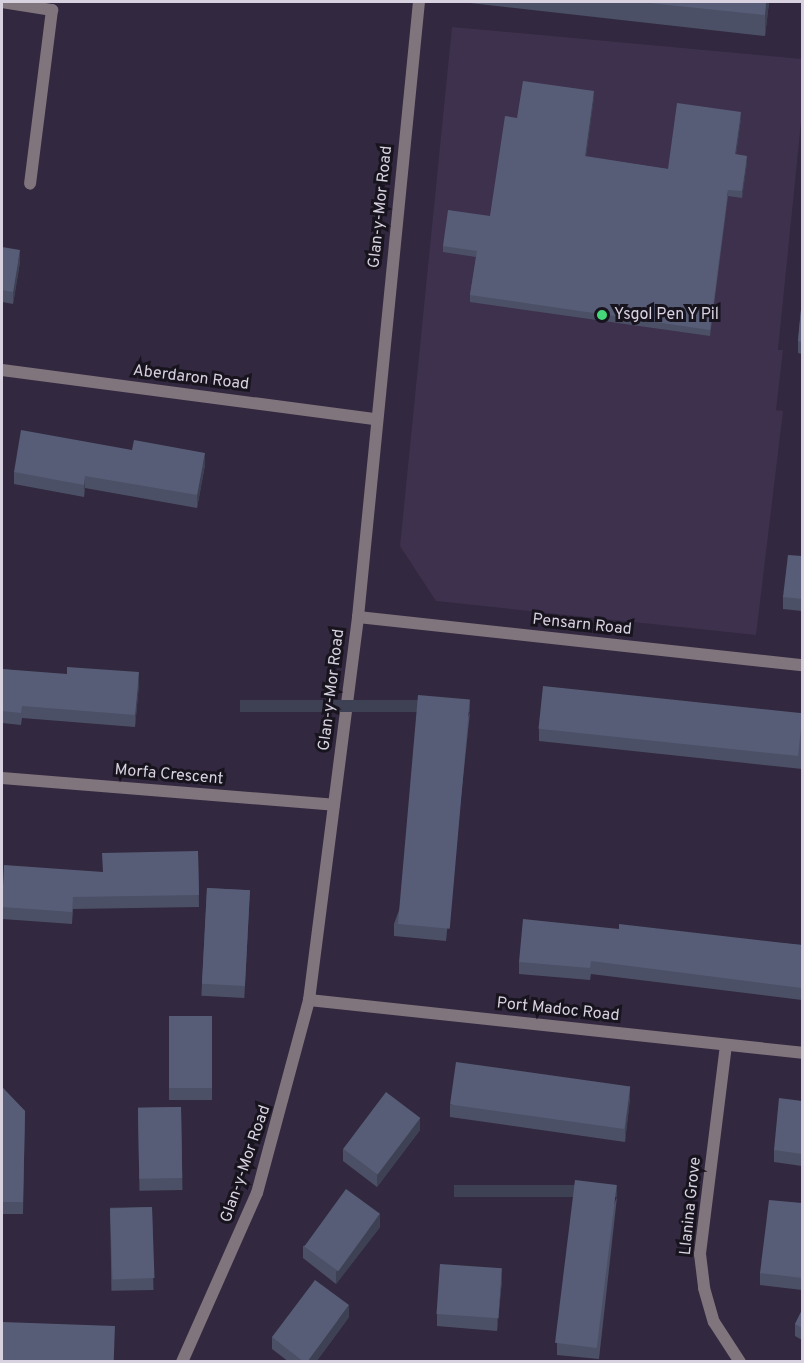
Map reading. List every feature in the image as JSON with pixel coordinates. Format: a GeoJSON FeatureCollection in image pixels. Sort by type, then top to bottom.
{"type":"FeatureCollection","features":[{"type":"Feature","properties":{"kind":"street"},"geometry":{"type":"LineString","coordinates":[[2,2],[52,10],[30,184]]}},
{"type":"Feature","properties":{"kind":"street","name":"Glan-y-Mor Road"},"geometry":{"type":"LineString","coordinates":[[182,1362],[257,1193],[309,1000],[358,617],[419,2]]}},
{"type":"Feature","properties":{"kind":"street","name":"Aberdaron Road"},"geometry":{"type":"LineString","coordinates":[[2,370],[376,419]]}},
{"type":"Feature","properties":{"kind":"street","name":"Pensarn Road"},"geometry":{"type":"LineString","coordinates":[[358,617],[802,665]]}},
{"type":"Feature","properties":{"kind":"street","name":"Morfa Crescent"},"geometry":{"type":"LineString","coordinates":[[2,778],[334,805]]}},
{"type":"Feature","properties":{"kind":"street","name":"Port Madoc Road"},"geometry":{"type":"LineString","coordinates":[[309,1000],[802,1053]]}},
{"type":"Feature","properties":{"kind":"street","name":"Llanina Grove"},"geometry":{"type":"LineString","coordinates":[[726,1045],[700,1254],[704,1288],[714,1322],[740,1362]]}},
{"type":"Feature","properties":{"kind":"shaded area","name":"Ysgol Pen Y Pil"},"geometry":{"type":"Polygon","coordinates":[[[452,27],[802,59],[802,112],[778,350],[783,350],[776,410],[783,411],[756,635],[436,601],[400,546],[452,27]]]}},
{"type":"Feature","properties":{"kind":"building"},"geometry":{"type":"Polygon","coordinates":[[[640,2],[766,2],[765,15],[640,2]]]}},
{"type":"Feature","properties":{"kind":"building"},"geometry":{"type":"Polygon","coordinates":[[[523,81],[594,91],[585,156],[668,169],[677,103],[741,112],[735,154],[747,156],[742,191],[728,190],[710,330],[470,295],[477,251],[443,246],[448,210],[490,216],[505,116],[517,118],[523,81]]]}},
{"type":"Feature","properties":{"kind":"building"},"geometry":{"type":"Polygon","coordinates":[[[2,247],[20,250],[13,292],[2,290],[2,247]]]}},
{"type":"Feature","properties":{"kind":"building"},"geometry":{"type":"Polygon","coordinates":[[[802,299],[802,342],[798,341],[802,299]]]}},
{"type":"Feature","properties":{"kind":"building"},"geometry":{"type":"Polygon","coordinates":[[[21,430],[132,450],[134,440],[205,453],[197,495],[85,476],[84,485],[14,472],[21,430]]]}},
{"type":"Feature","properties":{"kind":"building"},"geometry":{"type":"Polygon","coordinates":[[[788,555],[802,556],[802,599],[783,597],[788,555]]]}},
{"type":"Feature","properties":{"kind":"building"},"geometry":{"type":"Polygon","coordinates":[[[67,667],[139,672],[135,715],[22,706],[21,713],[2,711],[2,669],[67,674],[67,667]]]}},
{"type":"Feature","properties":{"kind":"building"},"geometry":{"type":"Polygon","coordinates":[[[543,686],[802,713],[798,756],[539,729],[543,686]]]}},
{"type":"Feature","properties":{"kind":"building"},"geometry":{"type":"Polygon","coordinates":[[[418,695],[470,700],[450,929],[398,924],[418,695]]]}},
{"type":"Feature","properties":{"kind":"building"},"geometry":{"type":"Polygon","coordinates":[[[198,851],[199,895],[73,897],[72,912],[2,907],[4,865],[103,872],[102,853],[198,851]]]}},
{"type":"Feature","properties":{"kind":"building"},"geometry":{"type":"Polygon","coordinates":[[[207,888],[250,890],[245,986],[202,984],[207,888]]]}},
{"type":"Feature","properties":{"kind":"building"},"geometry":{"type":"Polygon","coordinates":[[[523,919],[619,929],[619,924],[802,945],[802,988],[591,961],[590,968],[519,962],[523,919]]]}},
{"type":"Feature","properties":{"kind":"building"},"geometry":{"type":"Polygon","coordinates":[[[169,1016],[212,1016],[212,1088],[169,1088],[169,1016]]]}},
{"type":"Feature","properties":{"kind":"building"},"geometry":{"type":"Polygon","coordinates":[[[456,1062],[630,1086],[624,1129],[450,1105],[456,1062]]]}},
{"type":"Feature","properties":{"kind":"building"},"geometry":{"type":"Polygon","coordinates":[[[2,1087],[25,1111],[23,1202],[2,1202],[2,1087]]]}},
{"type":"Feature","properties":{"kind":"building"},"geometry":{"type":"Polygon","coordinates":[[[386,1092],[420,1118],[378,1175],[343,1149],[386,1092]]]}},
{"type":"Feature","properties":{"kind":"building"},"geometry":{"type":"Polygon","coordinates":[[[779,1098],[802,1101],[802,1154],[774,1150],[779,1098]]]}},
{"type":"Feature","properties":{"kind":"building"},"geometry":{"type":"Polygon","coordinates":[[[181,1107],[182,1178],[139,1179],[138,1108],[181,1107]]]}},
{"type":"Feature","properties":{"kind":"building"},"geometry":{"type":"Polygon","coordinates":[[[575,1180],[617,1185],[597,1348],[555,1343],[575,1180]]]}},
{"type":"Feature","properties":{"kind":"building"},"geometry":{"type":"Polygon","coordinates":[[[346,1189],[380,1214],[338,1271],[304,1246],[346,1189]]]}},
{"type":"Feature","properties":{"kind":"building"},"geometry":{"type":"Polygon","coordinates":[[[769,1200],[802,1203],[802,1278],[760,1273],[769,1200]]]}},
{"type":"Feature","properties":{"kind":"building"},"geometry":{"type":"Polygon","coordinates":[[[152,1207],[154,1278],[113,1279],[110,1208],[152,1207]]]}},
{"type":"Feature","properties":{"kind":"building"},"geometry":{"type":"Polygon","coordinates":[[[440,1264],[502,1268],[498,1318],[437,1314],[440,1264]]]}},
{"type":"Feature","properties":{"kind":"building"},"geometry":{"type":"Polygon","coordinates":[[[315,1280],[349,1305],[307,1362],[304,1362],[272,1337],[315,1280]]]}},
{"type":"Feature","properties":{"kind":"building"},"geometry":{"type":"Polygon","coordinates":[[[802,1310],[802,1328],[795,1324],[802,1310]]]}},
{"type":"Feature","properties":{"kind":"building"},"geometry":{"type":"Polygon","coordinates":[[[2,1322],[115,1326],[114,1362],[2,1362],[2,1322]]]}},
{"type":"Feature","properties":{"kind":"place","name":"Ysgol Pen Y Pil"},"geometry":{"type":"Point","coordinates":[602,315]}}]}
